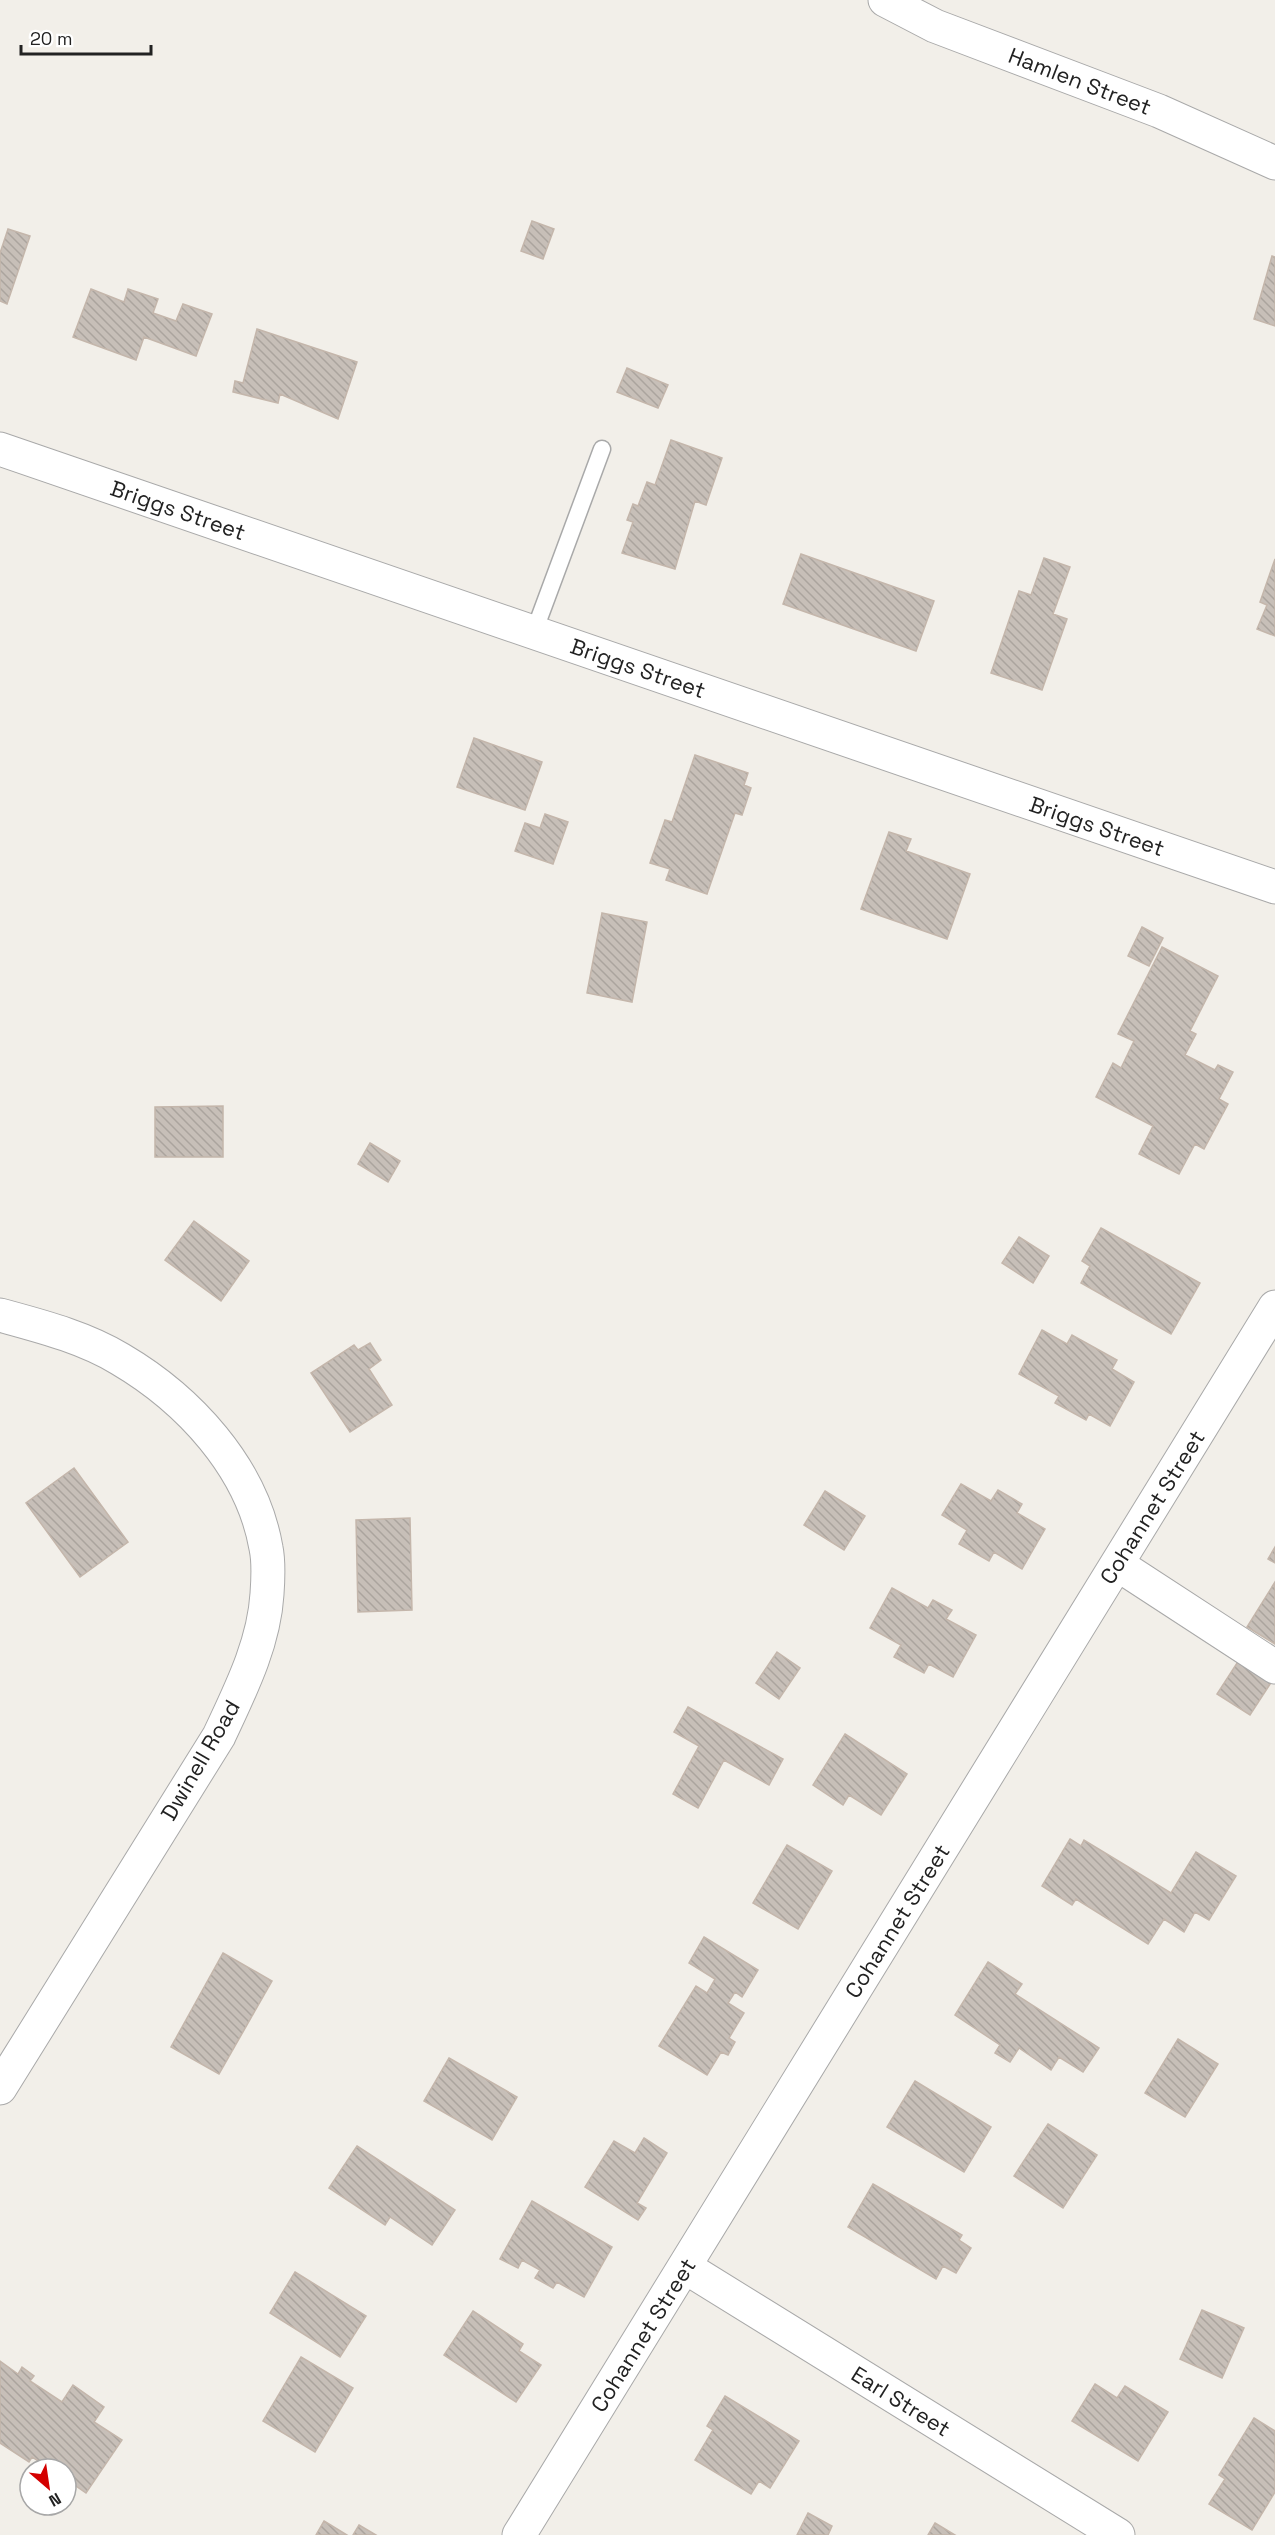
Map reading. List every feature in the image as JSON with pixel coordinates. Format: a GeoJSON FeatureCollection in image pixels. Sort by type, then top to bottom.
{"type":"FeatureCollection","features":[{"type":"Feature","properties":{"kind":"street","name":"Hamlen Street"},"geometry":{"type":"LineString","coordinates":[[885,0],[935,26],[1159,111],[1275,163]]}},
{"type":"Feature","properties":{"kind":"street","name":"Briggs Street"},"geometry":{"type":"LineString","coordinates":[[0,449],[1275,887]]}},
{"type":"Feature","properties":{"kind":"street","name":"Cohannet Street"},"geometry":{"type":"LineString","coordinates":[[519,2535],[1275,1307]]}},
{"type":"Feature","properties":{"kind":"street","name":"Dwinell Road"},"geometry":{"type":"LineString","coordinates":[[0,1315],[71,1337],[118,1358],[174,1396],[197,1419],[228,1458],[252,1502],[266,1549],[267,1596],[258,1645],[241,1690],[219,1736],[0,2088]]}},
{"type":"Feature","properties":{"kind":"street"},"geometry":{"type":"LineString","coordinates":[[1117,1564],[1275,1667]]}},
{"type":"Feature","properties":{"kind":"street","name":"Earl Street"},"geometry":{"type":"LineString","coordinates":[[685,2266],[1118,2535]]}},
{"type":"Feature","properties":{"kind":"lane"},"geometry":{"type":"LineString","coordinates":[[534,632],[602,450]]}},
{"type":"Feature","properties":{"kind":"building"},"geometry":{"type":"Polygon","coordinates":[[[532,221],[554,229],[543,259],[521,251],[532,221]]]}},
{"type":"Feature","properties":{"kind":"building"},"geometry":{"type":"Polygon","coordinates":[[[8,229],[30,236],[7,304],[0,301],[0,253],[8,229]]]}},
{"type":"Feature","properties":{"kind":"building"},"geometry":{"type":"Polygon","coordinates":[[[1272,256],[1275,257],[1275,326],[1254,319],[1272,256]]]}},
{"type":"Feature","properties":{"kind":"building"},"geometry":{"type":"Polygon","coordinates":[[[91,289],[124,302],[128,289],[158,299],[153,313],[176,321],[183,304],[212,314],[196,356],[144,337],[136,360],[73,337],[91,289]]]}},
{"type":"Feature","properties":{"kind":"building"},"geometry":{"type":"Polygon","coordinates":[[[257,329],[357,362],[338,419],[280,394],[278,403],[233,392],[235,381],[243,383],[257,329]]]}},
{"type":"Feature","properties":{"kind":"building"},"geometry":{"type":"Polygon","coordinates":[[[627,368],[668,385],[658,408],[617,392],[627,368]]]}},
{"type":"Feature","properties":{"kind":"building"},"geometry":{"type":"Polygon","coordinates":[[[671,440],[722,458],[706,505],[695,501],[675,569],[622,553],[633,522],[627,520],[633,504],[638,506],[647,482],[655,485],[671,440]]]}},
{"type":"Feature","properties":{"kind":"building"},"geometry":{"type":"Polygon","coordinates":[[[801,554],[934,601],[916,651],[783,604],[801,554]]]}},
{"type":"Feature","properties":{"kind":"building"},"geometry":{"type":"Polygon","coordinates":[[[1044,558],[1070,567],[1053,614],[1067,619],[1042,690],[991,673],[1019,591],[1031,595],[1044,558]]]}},
{"type":"Feature","properties":{"kind":"building"},"geometry":{"type":"Polygon","coordinates":[[[1275,559],[1275,636],[1257,629],[1267,605],[1260,602],[1275,559]]]}},
{"type":"Feature","properties":{"kind":"building"},"geometry":{"type":"Polygon","coordinates":[[[474,738],[542,762],[525,810],[457,787],[474,738]]]}},
{"type":"Feature","properties":{"kind":"building"},"geometry":{"type":"Polygon","coordinates":[[[695,755],[748,773],[744,785],[751,788],[742,815],[735,813],[707,894],[666,880],[670,869],[650,863],[665,820],[672,822],[695,755]]]}},
{"type":"Feature","properties":{"kind":"building"},"geometry":{"type":"Polygon","coordinates":[[[545,814],[568,822],[553,864],[515,851],[525,823],[540,828],[545,814]]]}},
{"type":"Feature","properties":{"kind":"building"},"geometry":{"type":"Polygon","coordinates":[[[889,832],[911,839],[906,851],[970,874],[947,939],[861,909],[889,832]]]}},
{"type":"Feature","properties":{"kind":"building"},"geometry":{"type":"Polygon","coordinates":[[[602,913],[647,922],[632,1002],[587,993],[602,913]]]}},
{"type":"Feature","properties":{"kind":"building"},"geometry":{"type":"Polygon","coordinates":[[[1142,927],[1163,938],[1149,966],[1128,956],[1142,927]]]}},
{"type":"Feature","properties":{"kind":"building"},"geometry":{"type":"Polygon","coordinates":[[[1162,947],[1218,976],[1190,1031],[1196,1034],[1185,1055],[1215,1070],[1218,1065],[1233,1072],[1219,1099],[1228,1104],[1204,1149],[1195,1144],[1179,1174],[1139,1154],[1153,1126],[1096,1097],[1113,1063],[1121,1068],[1134,1041],[1118,1034],[1162,947]]]}},
{"type":"Feature","properties":{"kind":"building"},"geometry":{"type":"Polygon","coordinates":[[[223,1106],[223,1157],[155,1157],[155,1107],[223,1106]]]}},
{"type":"Feature","properties":{"kind":"building"},"geometry":{"type":"Polygon","coordinates":[[[370,1143],[400,1161],[388,1182],[358,1164],[370,1143]]]}},
{"type":"Feature","properties":{"kind":"building"},"geometry":{"type":"Polygon","coordinates":[[[194,1221],[249,1261],[221,1301],[165,1260],[194,1221]]]}},
{"type":"Feature","properties":{"kind":"building"},"geometry":{"type":"Polygon","coordinates":[[[1101,1228],[1200,1283],[1171,1334],[1081,1283],[1090,1266],[1082,1261],[1101,1228]]]}},
{"type":"Feature","properties":{"kind":"building"},"geometry":{"type":"Polygon","coordinates":[[[1019,1237],[1049,1256],[1033,1283],[1002,1263],[1019,1237]]]}},
{"type":"Feature","properties":{"kind":"building"},"geometry":{"type":"Polygon","coordinates":[[[1042,1330],[1067,1344],[1072,1335],[1117,1360],[1112,1369],[1134,1382],[1110,1426],[1089,1414],[1086,1420],[1055,1403],[1059,1396],[1019,1374],[1042,1330]]]}},
{"type":"Feature","properties":{"kind":"building"},"geometry":{"type":"Polygon","coordinates":[[[370,1343],[381,1360],[369,1369],[392,1405],[350,1432],[311,1373],[354,1345],[358,1350],[370,1343]]]}},
{"type":"Feature","properties":{"kind":"building"},"geometry":{"type":"Polygon","coordinates":[[[74,1468],[128,1542],[80,1577],[26,1503],[74,1468]]]}},
{"type":"Feature","properties":{"kind":"building"},"geometry":{"type":"Polygon","coordinates":[[[961,1484],[991,1501],[998,1490],[1022,1504],[1017,1513],[1045,1529],[1022,1569],[994,1552],[989,1561],[959,1544],[967,1530],[942,1515],[961,1484]]]}},
{"type":"Feature","properties":{"kind":"building"},"geometry":{"type":"Polygon","coordinates":[[[825,1491],[865,1516],[844,1550],[804,1525],[825,1491]]]}},
{"type":"Feature","properties":{"kind":"building"},"geometry":{"type":"Polygon","coordinates":[[[410,1518],[412,1610],[358,1612],[356,1520],[410,1518]]]}},
{"type":"Feature","properties":{"kind":"building"},"geometry":{"type":"Polygon","coordinates":[[[1275,1547],[1275,1563],[1268,1559],[1275,1547]]]}},
{"type":"Feature","properties":{"kind":"building"},"geometry":{"type":"Polygon","coordinates":[[[1275,1582],[1275,1644],[1247,1627],[1275,1582]]]}},
{"type":"Feature","properties":{"kind":"building"},"geometry":{"type":"Polygon","coordinates":[[[892,1588],[928,1608],[933,1600],[952,1610],[946,1619],[976,1635],[953,1677],[929,1664],[924,1673],[894,1657],[901,1645],[870,1628],[892,1588]]]}},
{"type":"Feature","properties":{"kind":"building"},"geometry":{"type":"Polygon","coordinates":[[[777,1652],[800,1668],[779,1699],[756,1683],[777,1652]]]}},
{"type":"Feature","properties":{"kind":"building"},"geometry":{"type":"Polygon","coordinates":[[[1239,1660],[1272,1681],[1250,1715],[1217,1694],[1239,1660]]]}},
{"type":"Feature","properties":{"kind":"building"},"geometry":{"type":"Polygon","coordinates":[[[688,1707],[783,1759],[769,1785],[724,1760],[698,1808],[673,1794],[699,1746],[674,1732],[688,1707]]]}},
{"type":"Feature","properties":{"kind":"building"},"geometry":{"type":"Polygon","coordinates":[[[845,1734],[907,1774],[881,1815],[849,1795],[843,1805],[813,1785],[845,1734]]]}},
{"type":"Feature","properties":{"kind":"building"},"geometry":{"type":"Polygon","coordinates":[[[1070,1839],[1081,1846],[1084,1840],[1171,1893],[1196,1852],[1236,1876],[1209,1920],[1195,1912],[1184,1932],[1164,1919],[1148,1944],[1076,1899],[1072,1905],[1042,1886],[1070,1839]]]}},
{"type":"Feature","properties":{"kind":"building"},"geometry":{"type":"Polygon","coordinates":[[[787,1845],[832,1871],[798,1929],[753,1903],[787,1845]]]}},
{"type":"Feature","properties":{"kind":"building"},"geometry":{"type":"Polygon","coordinates":[[[704,1937],[758,1970],[742,1997],[735,1992],[728,2003],[744,2013],[729,2038],[735,2042],[728,2055],[721,2052],[707,2075],[659,2046],[696,1986],[707,1993],[715,1979],[689,1963],[704,1937]]]}},
{"type":"Feature","properties":{"kind":"building"},"geometry":{"type":"Polygon","coordinates":[[[223,1953],[272,1981],[219,2074],[171,2047],[223,1953]]]}},
{"type":"Feature","properties":{"kind":"building"},"geometry":{"type":"Polygon","coordinates":[[[988,1962],[1022,1984],[1015,1994],[1099,2048],[1083,2072],[1059,2057],[1051,2070],[1019,2048],[1010,2062],[995,2053],[1000,2045],[955,2015],[988,1962]]]}},
{"type":"Feature","properties":{"kind":"building"},"geometry":{"type":"Polygon","coordinates":[[[1178,2039],[1218,2064],[1185,2117],[1145,2093],[1178,2039]]]}},
{"type":"Feature","properties":{"kind":"building"},"geometry":{"type":"Polygon","coordinates":[[[449,2058],[517,2097],[492,2140],[424,2101],[449,2058]]]}},
{"type":"Feature","properties":{"kind":"building"},"geometry":{"type":"Polygon","coordinates":[[[915,2081],[991,2127],[964,2172],[887,2127],[915,2081]]]}},
{"type":"Feature","properties":{"kind":"building"},"geometry":{"type":"Polygon","coordinates":[[[1048,2124],[1097,2155],[1063,2208],[1014,2176],[1048,2124]]]}},
{"type":"Feature","properties":{"kind":"building"},"geometry":{"type":"Polygon","coordinates":[[[644,2138],[667,2153],[637,2203],[646,2208],[638,2220],[585,2187],[614,2141],[635,2153],[644,2138]]]}},
{"type":"Feature","properties":{"kind":"building"},"geometry":{"type":"Polygon","coordinates":[[[357,2146],[455,2210],[432,2245],[390,2217],[385,2225],[329,2188],[357,2146]]]}},
{"type":"Feature","properties":{"kind":"building"},"geometry":{"type":"Polygon","coordinates":[[[873,2184],[962,2235],[959,2240],[971,2248],[956,2273],[943,2266],[936,2279],[848,2227],[873,2184]]]}},
{"type":"Feature","properties":{"kind":"building"},"geometry":{"type":"Polygon","coordinates":[[[532,2201],[612,2247],[584,2297],[557,2282],[553,2288],[535,2278],[540,2270],[522,2260],[518,2268],[500,2259],[532,2201]]]}},
{"type":"Feature","properties":{"kind":"building"},"geometry":{"type":"Polygon","coordinates":[[[295,2272],[366,2316],[340,2357],[270,2313],[295,2272]]]}},
{"type":"Feature","properties":{"kind":"building"},"geometry":{"type":"Polygon","coordinates":[[[1202,2310],[1244,2328],[1222,2378],[1180,2359],[1202,2310]]]}},
{"type":"Feature","properties":{"kind":"building"},"geometry":{"type":"Polygon","coordinates":[[[473,2311],[523,2344],[519,2351],[541,2365],[516,2402],[444,2355],[473,2311]]]}},
{"type":"Feature","properties":{"kind":"building"},"geometry":{"type":"Polygon","coordinates":[[[301,2357],[353,2388],[315,2452],[263,2421],[301,2357]]]}},
{"type":"Feature","properties":{"kind":"building"},"geometry":{"type":"Polygon","coordinates":[[[0,2361],[18,2374],[22,2367],[34,2376],[30,2381],[62,2402],[73,2385],[104,2407],[94,2422],[122,2440],[86,2493],[78,2487],[78,2457],[21,2457],[0,2443],[0,2361]]]}},
{"type":"Feature","properties":{"kind":"building"},"geometry":{"type":"Polygon","coordinates":[[[1095,2384],[1117,2398],[1125,2386],[1168,2412],[1138,2461],[1072,2421],[1095,2384]]]}},
{"type":"Feature","properties":{"kind":"building"},"geometry":{"type":"Polygon","coordinates":[[[725,2396],[799,2441],[770,2488],[759,2481],[751,2494],[695,2460],[713,2430],[707,2426],[725,2396]]]}},
{"type":"Feature","properties":{"kind":"building"},"geometry":{"type":"Polygon","coordinates":[[[1254,2418],[1275,2431],[1275,2492],[1252,2530],[1209,2504],[1225,2479],[1219,2475],[1254,2418]]]}},
{"type":"Feature","properties":{"kind":"building"},"geometry":{"type":"Polygon","coordinates":[[[808,2513],[832,2526],[828,2535],[797,2535],[808,2513]]]}},
{"type":"Feature","properties":{"kind":"building"},"geometry":{"type":"Polygon","coordinates":[[[324,2521],[347,2535],[316,2535],[324,2521]]]}},
{"type":"Feature","properties":{"kind":"building"},"geometry":{"type":"Polygon","coordinates":[[[935,2523],[955,2535],[928,2535],[935,2523]]]}},
{"type":"Feature","properties":{"kind":"building"},"geometry":{"type":"Polygon","coordinates":[[[359,2525],[376,2535],[353,2535],[359,2525]]]}}]}
